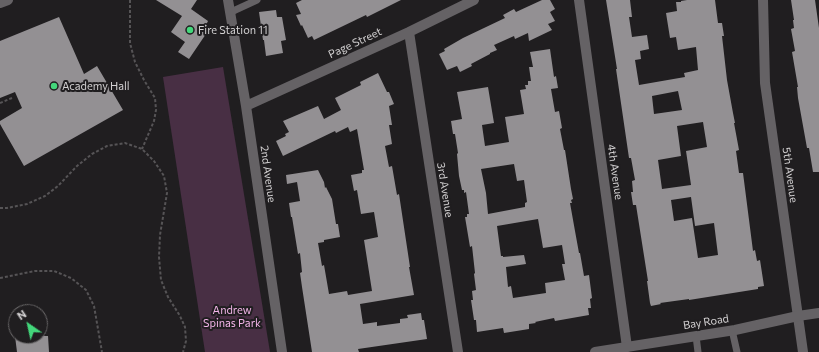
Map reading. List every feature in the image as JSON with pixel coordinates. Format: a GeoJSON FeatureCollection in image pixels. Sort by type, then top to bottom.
{"type":"FeatureCollection","features":[{"type":"Feature","properties":{"kind":"street"},"geometry":{"type":"LineString","coordinates":[[0,3],[8,0]]}},
{"type":"Feature","properties":{"kind":"street","name":"2nd Avenue"},"geometry":{"type":"LineString","coordinates":[[228,0],[246,106],[282,352]]}},
{"type":"Feature","properties":{"kind":"street","name":"Page Street"},"geometry":{"type":"LineString","coordinates":[[246,106],[474,0]]}},
{"type":"Feature","properties":{"kind":"street","name":"4th Avenue"},"geometry":{"type":"LineString","coordinates":[[579,0],[623,349]]}},
{"type":"Feature","properties":{"kind":"street","name":"5th Avenue"},"geometry":{"type":"LineString","coordinates":[[763,0],[765,83],[803,352]]}},
{"type":"Feature","properties":{"kind":"street","name":"3rd Avenue"},"geometry":{"type":"LineString","coordinates":[[408,32],[458,352]]}},
{"type":"Feature","properties":{"kind":"street","name":"Bay Road"},"geometry":{"type":"LineString","coordinates":[[595,352],[623,349],[819,313]]}},
{"type":"Feature","properties":{"kind":"lane"},"geometry":{"type":"LineString","coordinates":[[231,12],[257,0]]}},
{"type":"Feature","properties":{"kind":"lane"},"geometry":{"type":"LineString","coordinates":[[732,330],[737,352]]}},
{"type":"Feature","properties":{"kind":"lane"},"geometry":{"type":"LineString","coordinates":[[696,336],[698,352]]}},
{"type":"Feature","properties":{"kind":"path"},"geometry":{"type":"LineString","coordinates":[[130,0],[130,43],[135,62],[154,98],[156,110],[154,121],[142,149]]}},
{"type":"Feature","properties":{"kind":"path"},"geometry":{"type":"LineString","coordinates":[[0,103],[12,98]]}},
{"type":"Feature","properties":{"kind":"path"},"geometry":{"type":"LineString","coordinates":[[0,208],[27,204],[45,196],[58,186],[77,166],[92,154],[108,146],[125,143],[142,149],[154,161],[164,176],[167,193],[160,235],[159,257],[161,280],[168,297],[185,327],[186,341],[182,352]]}},
{"type":"Feature","properties":{"kind":"path"},"geometry":{"type":"LineString","coordinates":[[0,278],[35,271],[54,271],[71,278],[86,290],[94,306],[102,352]]}},
{"type":"Feature","properties":{"kind":"green space","name":"Andrew Spinas Park"},"geometry":{"type":"Polygon","coordinates":[[[223,67],[270,352],[205,352],[163,77],[223,67]]]}},
{"type":"Feature","properties":{"kind":"building","name":"Fire Station 11"},"geometry":{"type":"Polygon","coordinates":[[[156,0],[197,0],[191,9],[208,21],[206,25],[210,28],[189,59],[178,52],[185,42],[171,32],[182,16],[156,0]]]}},
{"type":"Feature","properties":{"kind":"building"},"geometry":{"type":"Polygon","coordinates":[[[302,0],[401,0],[367,17],[366,15],[314,40],[312,36],[308,38],[296,15],[301,14],[296,3],[302,0]]]}},
{"type":"Feature","properties":{"kind":"building"},"geometry":{"type":"Polygon","coordinates":[[[542,0],[550,0],[555,9],[550,12],[555,21],[548,24],[552,30],[529,41],[528,33],[515,39],[514,36],[494,45],[497,50],[471,64],[472,66],[460,72],[457,66],[447,70],[439,54],[445,51],[444,49],[505,18],[503,15],[514,9],[516,12],[542,0]]]}},
{"type":"Feature","properties":{"kind":"building"},"geometry":{"type":"Polygon","coordinates":[[[606,0],[630,0],[632,17],[629,17],[632,37],[647,35],[649,49],[640,51],[641,59],[635,60],[639,85],[685,77],[684,73],[698,70],[696,47],[678,50],[676,37],[670,38],[666,13],[677,11],[676,2],[687,0],[715,0],[718,23],[722,23],[724,36],[722,36],[727,80],[739,150],[736,151],[739,173],[743,173],[753,251],[755,250],[757,261],[760,260],[764,286],[758,287],[758,289],[660,303],[661,304],[651,306],[636,205],[633,205],[631,192],[633,192],[632,181],[635,180],[631,158],[629,158],[606,0]],[[678,91],[652,96],[654,114],[682,110],[678,91]],[[703,122],[677,126],[681,156],[658,160],[662,189],[691,185],[686,151],[707,147],[703,122]],[[691,197],[671,200],[674,221],[692,218],[698,258],[718,255],[714,223],[695,226],[691,197]]]}},
{"type":"Feature","properties":{"kind":"building"},"geometry":{"type":"Polygon","coordinates":[[[791,0],[815,0],[819,28],[819,172],[813,172],[798,98],[798,87],[792,52],[795,51],[791,29],[794,28],[794,20],[791,0]]]}},
{"type":"Feature","properties":{"kind":"building"},"geometry":{"type":"Polygon","coordinates":[[[276,10],[277,17],[282,17],[286,40],[281,41],[283,53],[266,56],[259,12],[276,10]]]}},
{"type":"Feature","properties":{"kind":"building","name":"Academy Hall"},"geometry":{"type":"Polygon","coordinates":[[[59,17],[84,74],[97,66],[123,110],[24,166],[0,124],[0,121],[22,108],[15,92],[0,98],[0,41],[59,17]]]}},
{"type":"Feature","properties":{"kind":"building"},"geometry":{"type":"Polygon","coordinates":[[[550,49],[554,77],[556,76],[558,88],[551,89],[555,112],[559,111],[562,128],[560,129],[573,199],[571,200],[572,203],[570,203],[579,253],[584,276],[589,275],[592,298],[590,299],[591,308],[588,308],[589,315],[555,321],[554,318],[535,322],[536,323],[529,324],[529,329],[504,333],[503,328],[477,332],[476,320],[474,320],[471,300],[473,300],[472,291],[476,290],[475,273],[472,246],[470,247],[465,217],[469,214],[466,192],[464,193],[464,190],[462,190],[459,176],[458,153],[451,121],[462,119],[457,92],[488,87],[494,123],[482,125],[485,146],[509,142],[505,117],[524,114],[520,90],[526,89],[525,85],[528,85],[528,81],[531,81],[529,67],[533,67],[530,52],[550,49]],[[514,164],[481,169],[486,193],[488,214],[525,207],[525,203],[527,202],[524,180],[517,181],[514,164]],[[538,219],[497,226],[501,256],[524,255],[526,264],[506,267],[508,287],[511,286],[513,298],[546,293],[545,283],[565,280],[562,264],[565,264],[562,245],[543,248],[538,219]]]}},
{"type":"Feature","properties":{"kind":"building"},"geometry":{"type":"Polygon","coordinates":[[[378,73],[394,104],[389,106],[392,125],[389,125],[392,144],[385,146],[389,167],[392,166],[397,195],[399,194],[414,295],[360,304],[363,324],[377,322],[377,326],[400,323],[400,319],[408,318],[407,315],[421,313],[422,320],[424,320],[427,339],[358,349],[359,352],[312,352],[300,273],[302,272],[300,253],[298,254],[289,203],[300,201],[297,182],[287,184],[286,175],[318,170],[324,182],[325,188],[326,187],[332,199],[336,224],[338,224],[340,237],[324,240],[324,242],[318,243],[322,266],[324,265],[329,294],[347,291],[348,295],[372,291],[364,240],[378,237],[374,212],[361,214],[357,190],[354,191],[351,175],[362,173],[362,170],[364,170],[357,129],[350,132],[348,127],[336,133],[335,131],[283,156],[276,141],[286,136],[285,134],[289,132],[283,121],[318,106],[324,119],[341,110],[335,98],[361,85],[360,82],[378,73]]]}},
{"type":"Feature","properties":{"kind":"building"},"geometry":{"type":"Polygon","coordinates":[[[48,336],[49,352],[17,352],[16,344],[48,344],[48,336]]]}},
{"type":"Feature","properties":{"kind":"place","name":"Fire Station 11"},"geometry":{"type":"Point","coordinates":[190,30]}},
{"type":"Feature","properties":{"kind":"place","name":"Academy Hall"},"geometry":{"type":"Point","coordinates":[54,86]}}]}
